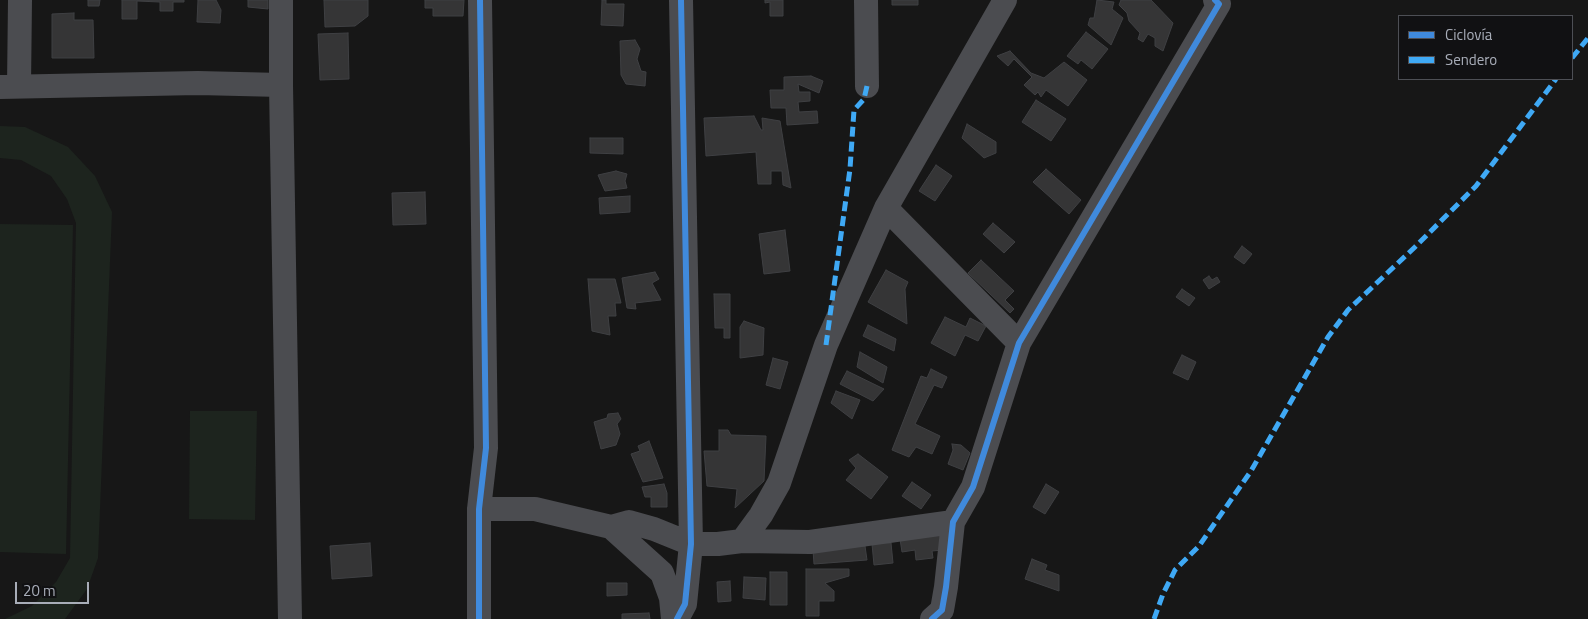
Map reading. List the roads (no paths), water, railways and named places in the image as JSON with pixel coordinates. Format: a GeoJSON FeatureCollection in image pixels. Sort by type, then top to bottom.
{"type":"FeatureCollection","features":[{"type":"Feature","properties":{"kind":"street"},"geometry":{"type":"LineString","coordinates":[[20,0],[10,86],[198,83],[281,85]]}},
{"type":"Feature","properties":{"kind":"street"},"geometry":{"type":"LineString","coordinates":[[282,0],[281,85],[290,619]]}},
{"type":"Feature","properties":{"kind":"street"},"geometry":{"type":"LineString","coordinates":[[479,619],[479,509],[486,448],[480,0]]}},
{"type":"Feature","properties":{"kind":"street"},"geometry":{"type":"LineString","coordinates":[[677,619],[685,604],[691,544],[681,0]]}},
{"type":"Feature","properties":{"kind":"street"},"geometry":{"type":"LineString","coordinates":[[866,0],[867,86]]}},
{"type":"Feature","properties":{"kind":"street"},"geometry":{"type":"LineString","coordinates":[[742,541],[761,515],[779,483],[826,345],[886,208],[1005,0]]}},
{"type":"Feature","properties":{"kind":"street"},"geometry":{"type":"LineString","coordinates":[[943,616],[953,522],[973,487],[1018,344],[1219,4],[1215,0]]}},
{"type":"Feature","properties":{"kind":"street"},"geometry":{"type":"LineString","coordinates":[[886,208],[1018,344]]}},
{"type":"Feature","properties":{"kind":"street"},"geometry":{"type":"LineString","coordinates":[[479,509],[536,509],[611,527],[662,573],[671,598],[673,619]]}},
{"type":"Feature","properties":{"kind":"street"},"geometry":{"type":"LineString","coordinates":[[611,527],[629,522],[654,529],[691,544],[718,544],[742,541],[810,542],[953,522]]}}]}
